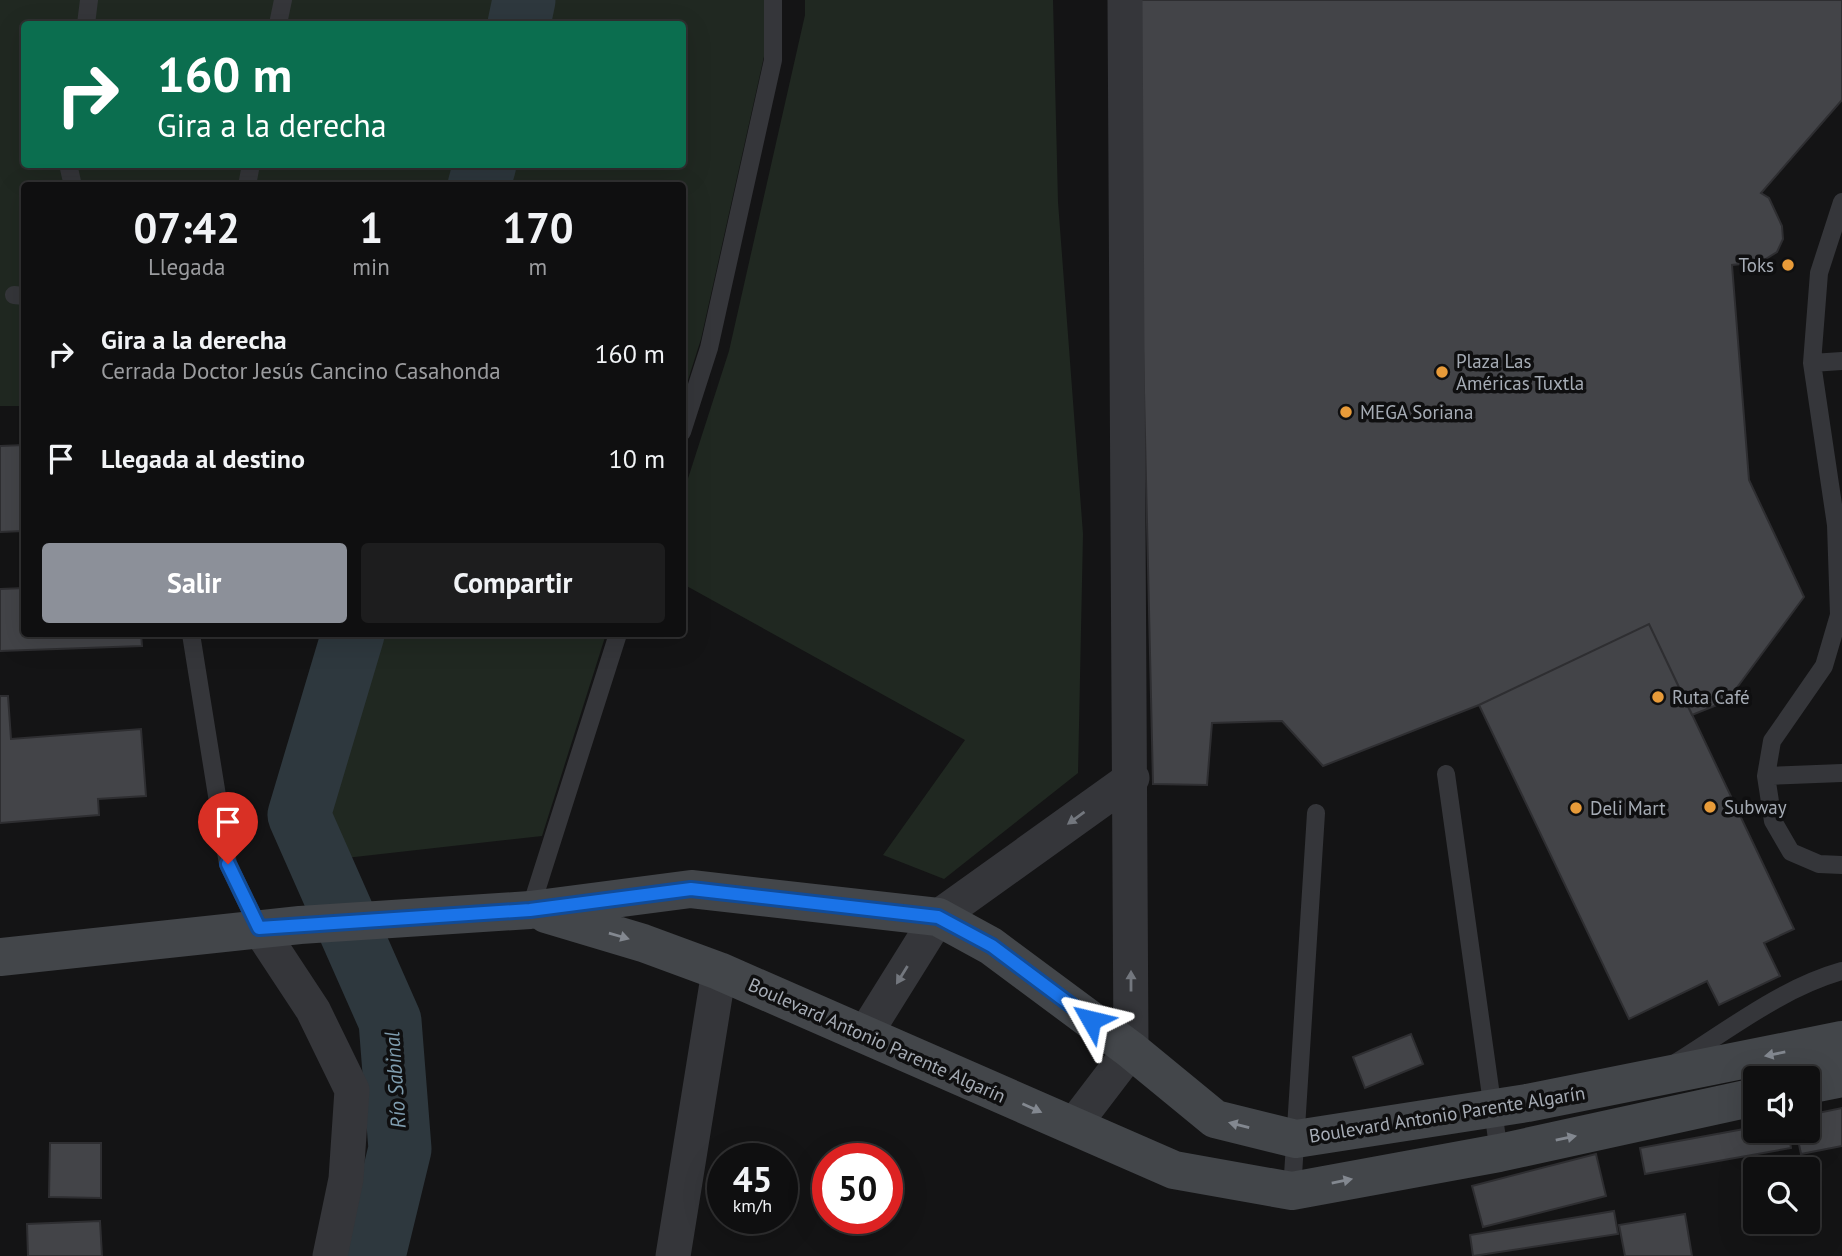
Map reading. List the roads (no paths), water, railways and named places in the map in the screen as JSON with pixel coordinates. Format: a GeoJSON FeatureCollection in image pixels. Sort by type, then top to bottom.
{"type":"FeatureCollection","features":[{"type":"Feature","properties":{"kind":"main road","name":"Boulevard Antonio Parente Algarín"},"geometry":{"type":"LineString","coordinates":[[0,957],[259,928],[522,910],[691,889],[938,917],[992,946],[1132,1050],[1215,1119],[1296,1139],[1492,1109],[1842,1040]]}},
{"type":"Feature","properties":{"kind":"main road","name":"Boulevard Antonio Parente Algarín"},"geometry":{"type":"LineString","coordinates":[[522,910],[643,943],[719,971],[1174,1170],[1292,1191],[1499,1153],[1743,1100]]}},
{"type":"Feature","properties":{"kind":"main road"},"geometry":{"type":"LineString","coordinates":[[1820,1083],[1842,1078]]}},
{"type":"Feature","properties":{"kind":"street"},"geometry":{"type":"LineString","coordinates":[[1073,1126],[1132,1050],[1125,0]]}},
{"type":"Feature","properties":{"kind":"street"},"geometry":{"type":"LineString","coordinates":[[865,1034],[938,917],[1132,778]]}},
{"type":"Feature","properties":{"kind":"street"},"geometry":{"type":"LineString","coordinates":[[259,928],[313,1010],[352,1090],[346,1180],[330,1256]]}},
{"type":"Feature","properties":{"kind":"street"},"geometry":{"type":"LineString","coordinates":[[673,1256],[719,971]]}},
{"type":"Feature","properties":{"kind":"lane"},"geometry":{"type":"LineString","coordinates":[[86,21],[89,0]]}},
{"type":"Feature","properties":{"kind":"lane"},"geometry":{"type":"LineString","coordinates":[[279,21],[283,0]]}},
{"type":"Feature","properties":{"kind":"lane"},"geometry":{"type":"LineString","coordinates":[[686,420],[709,348],[773,60],[773,0]]}},
{"type":"Feature","properties":{"kind":"lane"},"geometry":{"type":"LineString","coordinates":[[1842,202],[1819,273],[1812,363],[1834,446],[1839,615],[1824,666],[1772,741],[1766,776],[1773,821],[1791,852],[1819,864],[1842,865]]}},
{"type":"Feature","properties":{"kind":"lane"},"geometry":{"type":"LineString","coordinates":[[1812,363],[1842,361]]}},
{"type":"Feature","properties":{"kind":"lane"},"geometry":{"type":"LineString","coordinates":[[191,637],[228,864],[259,928]]}},
{"type":"Feature","properties":{"kind":"lane"},"geometry":{"type":"LineString","coordinates":[[522,910],[617,637]]}},
{"type":"Feature","properties":{"kind":"lane"},"geometry":{"type":"LineString","coordinates":[[1766,776],[1842,773]]}},
{"type":"Feature","properties":{"kind":"lane"},"geometry":{"type":"LineString","coordinates":[[1446,774],[1499,1153]]}},
{"type":"Feature","properties":{"kind":"lane"},"geometry":{"type":"LineString","coordinates":[[1292,1191],[1316,813]]}},
{"type":"Feature","properties":{"kind":"lane"},"geometry":{"type":"LineString","coordinates":[[1652,1078],[1779,997],[1816,978],[1842,971]]}},
{"type":"Feature","properties":{"kind":"waterway","name":"Río Sabinal"},"geometry":{"type":"LineString","coordinates":[[520,21],[524,0]]}},
{"type":"Feature","properties":{"kind":"waterway","name":"Río Sabinal"},"geometry":{"type":"LineString","coordinates":[[480,182],[484,168]]}},
{"type":"Feature","properties":{"kind":"waterway","name":"Río Sabinal"},"geometry":{"type":"LineString","coordinates":[[352,637],[299,815],[390,1021],[400,1149],[374,1256]]}},
{"type":"Feature","properties":{"kind":"place","name":"Toks"},"geometry":{"type":"Point","coordinates":[1788,265]}},
{"type":"Feature","properties":{"kind":"place","name":"Plaza Las Américas Tuxtla"},"geometry":{"type":"Point","coordinates":[1442,372]}},
{"type":"Feature","properties":{"kind":"place","name":"MEGA Soriana"},"geometry":{"type":"Point","coordinates":[1346,412]}},
{"type":"Feature","properties":{"kind":"place","name":"Ruta Café"},"geometry":{"type":"Point","coordinates":[1658,697]}},
{"type":"Feature","properties":{"kind":"place","name":"Subway"},"geometry":{"type":"Point","coordinates":[1710,807]}},
{"type":"Feature","properties":{"kind":"place","name":"Deli Mart"},"geometry":{"type":"Point","coordinates":[1576,808]}}]}
